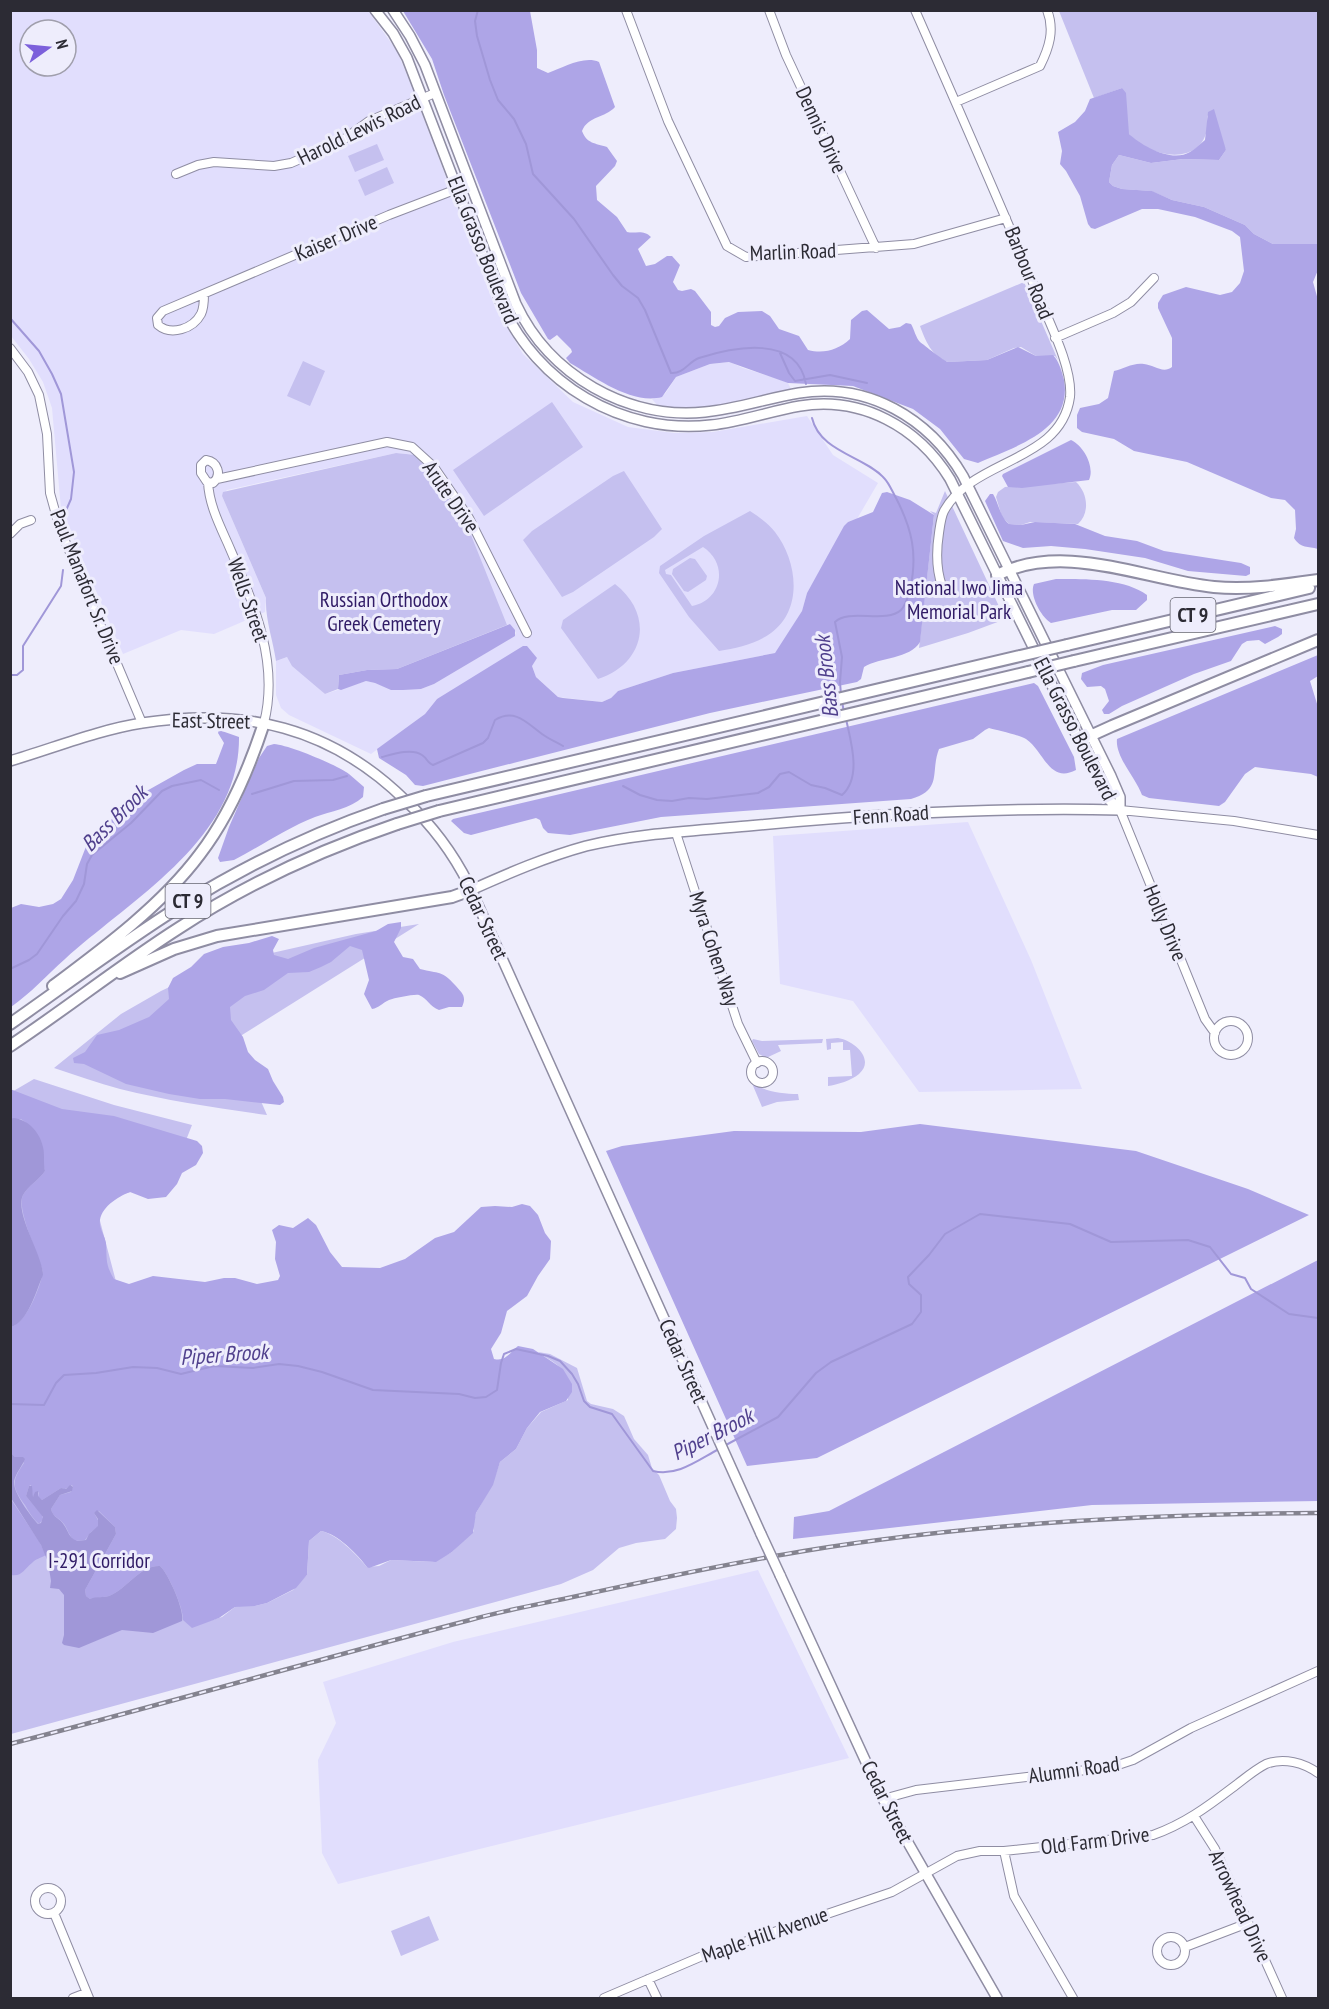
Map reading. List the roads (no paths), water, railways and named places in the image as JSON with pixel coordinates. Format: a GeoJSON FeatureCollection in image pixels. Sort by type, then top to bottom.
{"type":"FeatureCollection","features":[{"type":"Feature","properties":{"kind":"highway"},"geometry":{"type":"LineString","coordinates":[[997,575],[1009,569],[1034,564],[1080,563],[1196,585],[1232,588],[1268,588],[1318,580]]}},
{"type":"Feature","properties":{"kind":"highway","name":"CT 9"},"geometry":{"type":"LineString","coordinates":[[12,1023],[152,924],[207,890],[290,846],[383,810],[426,796],[1318,586]]}},
{"type":"Feature","properties":{"kind":"highway","name":"CT 9"},"geometry":{"type":"LineString","coordinates":[[11,1046],[178,928],[260,881],[324,851],[397,824],[439,811],[1318,604]]}},
{"type":"Feature","properties":{"kind":"highway"},"geometry":{"type":"LineString","coordinates":[[1079,741],[1318,640]]}},
{"type":"Feature","properties":{"kind":"highway"},"geometry":{"type":"LineString","coordinates":[[12,1023],[32,1002],[154,904],[191,866],[218,828],[235,796],[264,723]]}},
{"type":"Feature","properties":{"kind":"highway"},"geometry":{"type":"LineString","coordinates":[[110,976],[174,950],[217,936],[440,899],[471,890]]}},
{"type":"Feature","properties":{"kind":"main road","name":"Ella Grasso Boulevard"},"geometry":{"type":"LineString","coordinates":[[375,10],[401,46],[507,317],[532,353],[569,388],[613,412],[640,420],[659,424],[708,425],[810,405],[840,405],[876,414],[912,434],[936,459],[958,494],[1108,799],[1120,810]]}},
{"type":"Feature","properties":{"kind":"main road","name":"Ella Grasso Boulevard"},"geometry":{"type":"LineString","coordinates":[[393,10],[415,44],[523,318],[548,352],[573,374],[615,399],[656,410],[681,413],[705,412],[807,392],[843,392],[877,400],[899,410],[917,422],[947,452],[968,484],[1120,795],[1120,810]]}},
{"type":"Feature","properties":{"kind":"main road"},"geometry":{"type":"LineString","coordinates":[[840,405],[843,392]]}},
{"type":"Feature","properties":{"kind":"main road"},"geometry":{"type":"LineString","coordinates":[[757,402],[760,415]]}},
{"type":"Feature","properties":{"kind":"main road","name":"East Street"},"geometry":{"type":"LineString","coordinates":[[10,761],[142,723],[202,717],[237,718],[294,730],[332,747],[368,768],[398,793]]}},
{"type":"Feature","properties":{"kind":"main road","name":"Cedar Street"},"geometry":{"type":"LineString","coordinates":[[398,793],[438,836],[456,862],[471,890],[883,1799],[997,1998]]}},
{"type":"Feature","properties":{"kind":"main road","name":"Fenn Road"},"geometry":{"type":"LineString","coordinates":[[471,890],[507,874],[578,849],[615,840],[849,817],[953,811],[1120,810]]}},
{"type":"Feature","properties":{"kind":"street","name":"Marlin Road"},"geometry":{"type":"LineString","coordinates":[[626,10],[668,121],[727,246],[746,257],[914,244],[1006,218]]}},
{"type":"Feature","properties":{"kind":"street","name":"Dennis Drive"},"geometry":{"type":"LineString","coordinates":[[769,10],[786,55],[876,248]]}},
{"type":"Feature","properties":{"kind":"street","name":"Barbour Road"},"geometry":{"type":"LineString","coordinates":[[915,10],[1006,218],[1070,377],[1067,411],[1053,434],[1038,446],[968,484],[944,513],[937,548],[938,573],[942,586]]}},
{"type":"Feature","properties":{"kind":"street"},"geometry":{"type":"LineString","coordinates":[[956,102],[1040,66],[1050,46],[1051,19],[1047,10]]}},
{"type":"Feature","properties":{"kind":"street","name":"Harold Lewis Road"},"geometry":{"type":"LineString","coordinates":[[176,174],[198,165],[214,162],[274,166],[291,163],[339,142],[369,121],[435,93]]}},
{"type":"Feature","properties":{"kind":"street","name":"Kaiser Drive"},"geometry":{"type":"LineString","coordinates":[[204,294],[201,315],[194,323],[175,331],[158,325],[157,318],[160,313],[204,294],[389,215],[470,184]]}},
{"type":"Feature","properties":{"kind":"street"},"geometry":{"type":"LineString","coordinates":[[1055,338],[1113,313],[1131,302],[1154,278]]}},
{"type":"Feature","properties":{"kind":"street","name":"Paul Manafort Sr. Drive"},"geometry":{"type":"LineString","coordinates":[[10,348],[28,372],[39,395],[47,434],[50,493],[57,521],[142,723]]}},
{"type":"Feature","properties":{"kind":"street","name":"Arute Drive"},"geometry":{"type":"LineString","coordinates":[[217,479],[387,442],[412,447],[434,467],[469,518],[527,633]]}},
{"type":"Feature","properties":{"kind":"street","name":"Wells Street"},"geometry":{"type":"LineString","coordinates":[[217,479],[216,465],[205,460],[200,470],[203,478],[208,482],[213,507],[254,604],[262,629],[268,678],[264,723]]}},
{"type":"Feature","properties":{"kind":"street"},"geometry":{"type":"LineString","coordinates":[[208,482],[213,483],[217,479]]}},
{"type":"Feature","properties":{"kind":"street"},"geometry":{"type":"LineString","coordinates":[[10,534],[20,524],[31,520]]}},
{"type":"Feature","properties":{"kind":"street","name":"Fenn Road"},"geometry":{"type":"LineString","coordinates":[[1120,810],[1234,821],[1318,835]]}},
{"type":"Feature","properties":{"kind":"street","name":"Holly Drive"},"geometry":{"type":"LineString","coordinates":[[1120,810],[1204,1019],[1215,1033],[1216,1045],[1226,1054],[1232,1055],[1241,1052],[1247,1043],[1246,1030],[1236,1022],[1224,1023],[1215,1033]]}},
{"type":"Feature","properties":{"kind":"street","name":"Myra Cohen Way"},"geometry":{"type":"LineString","coordinates":[[676,833],[736,1017],[757,1063]]}},
{"type":"Feature","properties":{"kind":"street","name":"Alumni Road"},"geometry":{"type":"LineString","coordinates":[[883,1799],[916,1790],[1112,1767],[1133,1760],[1191,1728],[1318,1671]]}},
{"type":"Feature","properties":{"kind":"street","name":"Old Farm Drive"},"geometry":{"type":"LineString","coordinates":[[926,1874],[957,1856],[980,1851],[1004,1851],[1154,1835],[1174,1828],[1194,1816],[1267,1764],[1287,1761],[1306,1765],[1318,1773]]}},
{"type":"Feature","properties":{"kind":"street","name":"Arrowhead Drive"},"geometry":{"type":"LineString","coordinates":[[1194,1816],[1215,1849],[1282,1998]]}},
{"type":"Feature","properties":{"kind":"street"},"geometry":{"type":"LineString","coordinates":[[1004,1851],[1014,1896],[1073,1998]]}},
{"type":"Feature","properties":{"kind":"street","name":"Maple Hill Avenue"},"geometry":{"type":"LineString","coordinates":[[604,1998],[700,1957],[892,1892],[926,1874]]}},
{"type":"Feature","properties":{"kind":"street"},"geometry":{"type":"LineString","coordinates":[[54,1913],[87,1996],[73,1998]]}},
{"type":"Feature","properties":{"kind":"street"},"geometry":{"type":"LineString","coordinates":[[1185,1947],[1248,1923]]}},
{"type":"Feature","properties":{"kind":"street"},"geometry":{"type":"LineString","coordinates":[[648,1979],[657,1998]]}},
{"type":"Feature","properties":{"kind":"waterway"},"geometry":{"type":"LineString","coordinates":[[478,10],[475,21],[477,36],[490,80],[498,100],[514,119],[526,144],[533,174],[574,219],[622,286],[638,298],[671,373],[679,372],[695,360],[713,354],[729,350],[762,348],[790,357],[800,368],[806,384]]}},
{"type":"Feature","properties":{"kind":"waterway"},"geometry":{"type":"LineString","coordinates":[[10,318],[39,351],[61,394],[74,472],[71,499],[64,515]]}},
{"type":"Feature","properties":{"kind":"waterway"},"geometry":{"type":"LineString","coordinates":[[780,353],[795,381],[830,375],[867,383]]}},
{"type":"Feature","properties":{"kind":"waterway","name":"Bass Brook"},"geometry":{"type":"LineString","coordinates":[[812,418],[824,439],[875,470],[886,480],[906,520],[912,542],[913,565],[910,590],[901,610],[886,616],[849,616],[835,622],[842,657],[841,695]]}},
{"type":"Feature","properties":{"kind":"waterway"},"geometry":{"type":"LineString","coordinates":[[10,675],[17,675],[23,670],[23,646],[61,586],[63,570]]}},
{"type":"Feature","properties":{"kind":"waterway","name":"Bass Brook"},"geometry":{"type":"LineString","coordinates":[[842,701],[844,713]]}},
{"type":"Feature","properties":{"kind":"waterway","name":"Bass Brook"},"geometry":{"type":"LineString","coordinates":[[382,757],[413,752],[422,755],[433,765],[483,743],[488,738],[495,720],[509,716],[520,718],[563,746]]}},
{"type":"Feature","properties":{"kind":"waterway","name":"Bass Brook"},"geometry":{"type":"LineString","coordinates":[[623,786],[640,795],[657,800],[707,799],[758,793],[769,787],[780,774],[789,772],[811,785],[842,795],[852,779],[853,769],[852,748],[846,719]]}},
{"type":"Feature","properties":{"kind":"waterway","name":"Bass Brook"},"geometry":{"type":"LineString","coordinates":[[252,794],[294,781],[333,780],[347,776]]}},
{"type":"Feature","properties":{"kind":"waterway","name":"Bass Brook"},"geometry":{"type":"LineString","coordinates":[[10,969],[37,954],[76,901],[84,884],[87,864],[92,855],[131,823],[162,791],[172,786],[201,780],[219,790]]}},
{"type":"Feature","properties":{"kind":"waterway","name":"Piper Brook"},"geometry":{"type":"LineString","coordinates":[[724,1446],[778,1417],[816,1373],[831,1362],[912,1324],[921,1312],[921,1295],[909,1284],[908,1277],[945,1234],[980,1214],[1070,1224],[1111,1242],[1188,1240],[1210,1247],[1231,1274],[1245,1278],[1251,1289],[1289,1314],[1318,1318]]}},
{"type":"Feature","properties":{"kind":"waterway","name":"Piper Brook"},"geometry":{"type":"LineString","coordinates":[[10,1404],[44,1405],[56,1383],[64,1375],[133,1367],[157,1368],[181,1374],[214,1366],[253,1368],[279,1364],[322,1372],[373,1390],[486,1397],[497,1390],[504,1354],[516,1349],[560,1361],[572,1374],[584,1401],[590,1407],[612,1414],[653,1471],[679,1470],[719,1449]]}},
{"type":"Feature","properties":{"kind":"railway"},"geometry":{"type":"LineString","coordinates":[[10,1744],[494,1614],[774,1556],[868,1541],[996,1527],[1189,1515],[1318,1513]]}},
{"type":"Feature","properties":{"kind":"park label","name":"National Iwo Jima Memorial Park"},"geometry":{"type":"Point","coordinates":[959,600]}},
{"type":"Feature","properties":{"kind":"park label","name":"Russian Orthodox Greek Cemetery"},"geometry":{"type":"Point","coordinates":[384,612]}},
{"type":"Feature","properties":{"kind":"park label","name":"I-291 Corridor"},"geometry":{"type":"Point","coordinates":[99,1561]}}]}
